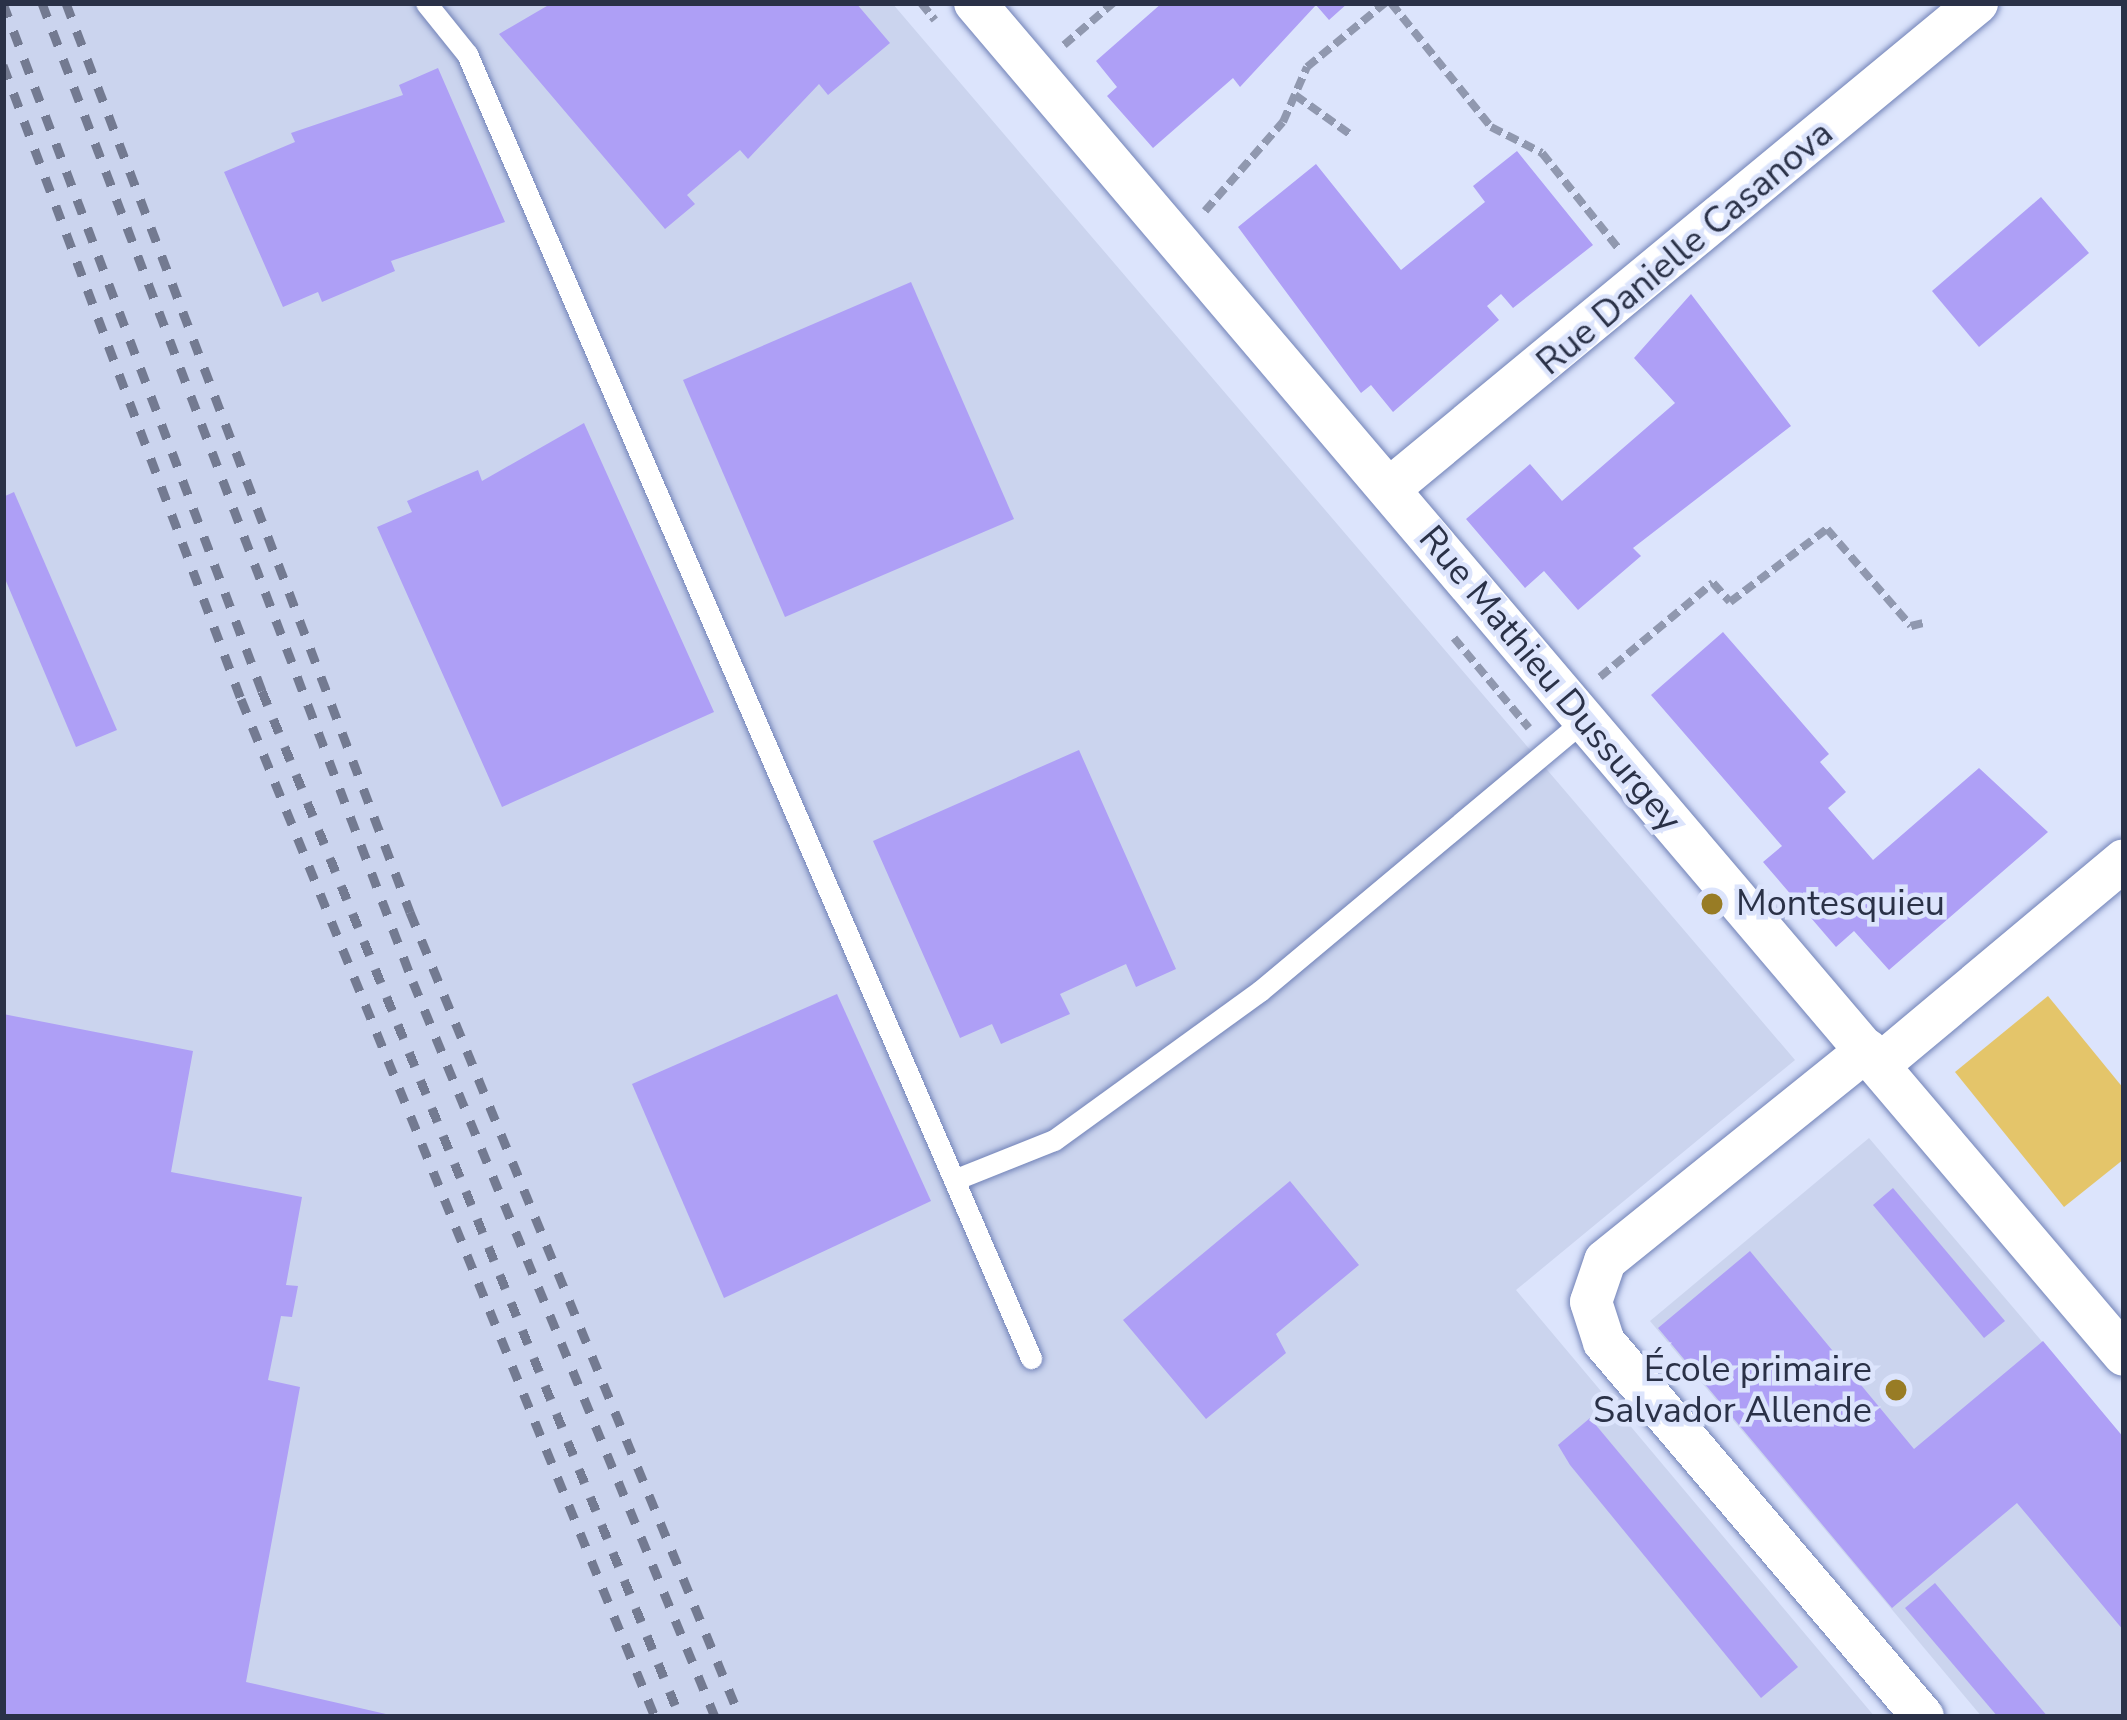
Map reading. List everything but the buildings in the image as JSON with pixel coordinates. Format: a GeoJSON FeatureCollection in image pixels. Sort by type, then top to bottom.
{"type":"FeatureCollection","features":[{"type":"Feature","properties":{"kind":"street","name":"Rue Mathieu Dussurgey"},"geometry":{"type":"LineString","coordinates":[[975,3],[2124,1355]]}},
{"type":"Feature","properties":{"kind":"street","name":"Rue Danielle Casanova"},"geometry":{"type":"LineString","coordinates":[[1390,489],[1977,3]]}},
{"type":"Feature","properties":{"kind":"street"},"geometry":{"type":"LineString","coordinates":[[1905,1711],[1604,1342],[1591,1302],[1604,1261],[2124,860]]}},
{"type":"Feature","properties":{"kind":"lane"},"geometry":{"type":"LineString","coordinates":[[426,3],[467,54],[1031,1358]]}},
{"type":"Feature","properties":{"kind":"lane"},"geometry":{"type":"LineString","coordinates":[[956,1179],[1054,1140],[1259,991],[1584,720]]}},
{"type":"Feature","properties":{"kind":"path"},"geometry":{"type":"LineString","coordinates":[[1062,46],[1112,3]]}},
{"type":"Feature","properties":{"kind":"path"},"geometry":{"type":"LineString","coordinates":[[1202,213],[1240,180],[1307,67],[1388,3],[1491,127],[1542,153],[1646,281]]}},
{"type":"Feature","properties":{"kind":"path"},"geometry":{"type":"LineString","coordinates":[[1294,95],[1351,135]]}},
{"type":"Feature","properties":{"kind":"path"},"geometry":{"type":"LineString","coordinates":[[1599,677],[1713,583],[1730,602],[1827,529],[1912,626],[1923,622]]}},
{"type":"Feature","properties":{"kind":"shaded area"},"geometry":{"type":"Polygon","coordinates":[[[3,3],[892,3],[1795,1060],[1516,1290],[1875,1717],[3,1717],[3,3]]]}},
{"type":"Feature","properties":{"kind":"shaded area"},"geometry":{"type":"Polygon","coordinates":[[[2048,996],[2124,1089],[2124,1159],[2064,1207],[1955,1072],[2048,996]]]}},
{"type":"Feature","properties":{"kind":"shaded area","name":"École primaire Salvador Allende"},"geometry":{"type":"Polygon","coordinates":[[[1869,1138],[2124,1438],[2124,1717],[1982,1717],[1650,1321],[1869,1138]]]}},
{"type":"Feature","properties":{"kind":"railway"},"geometry":{"type":"LineString","coordinates":[[3,3],[262,691],[680,1717]]}},
{"type":"Feature","properties":{"kind":"railway"},"geometry":{"type":"LineString","coordinates":[[42,3],[413,982],[715,1717]]}},
{"type":"Feature","properties":{"kind":"railway"},"geometry":{"type":"LineString","coordinates":[[66,3],[410,912],[740,1717]]}},
{"type":"Feature","properties":{"kind":"railway"},"geometry":{"type":"LineString","coordinates":[[3,65],[241,699],[655,1717]]}},
{"type":"Feature","properties":{"kind":"place","name":"Montesquieu"},"geometry":{"type":"Point","coordinates":[1712,904]}},
{"type":"Feature","properties":{"kind":"place","name":"École primaire Salvador Allende"},"geometry":{"type":"Point","coordinates":[1896,1390]}}]}
